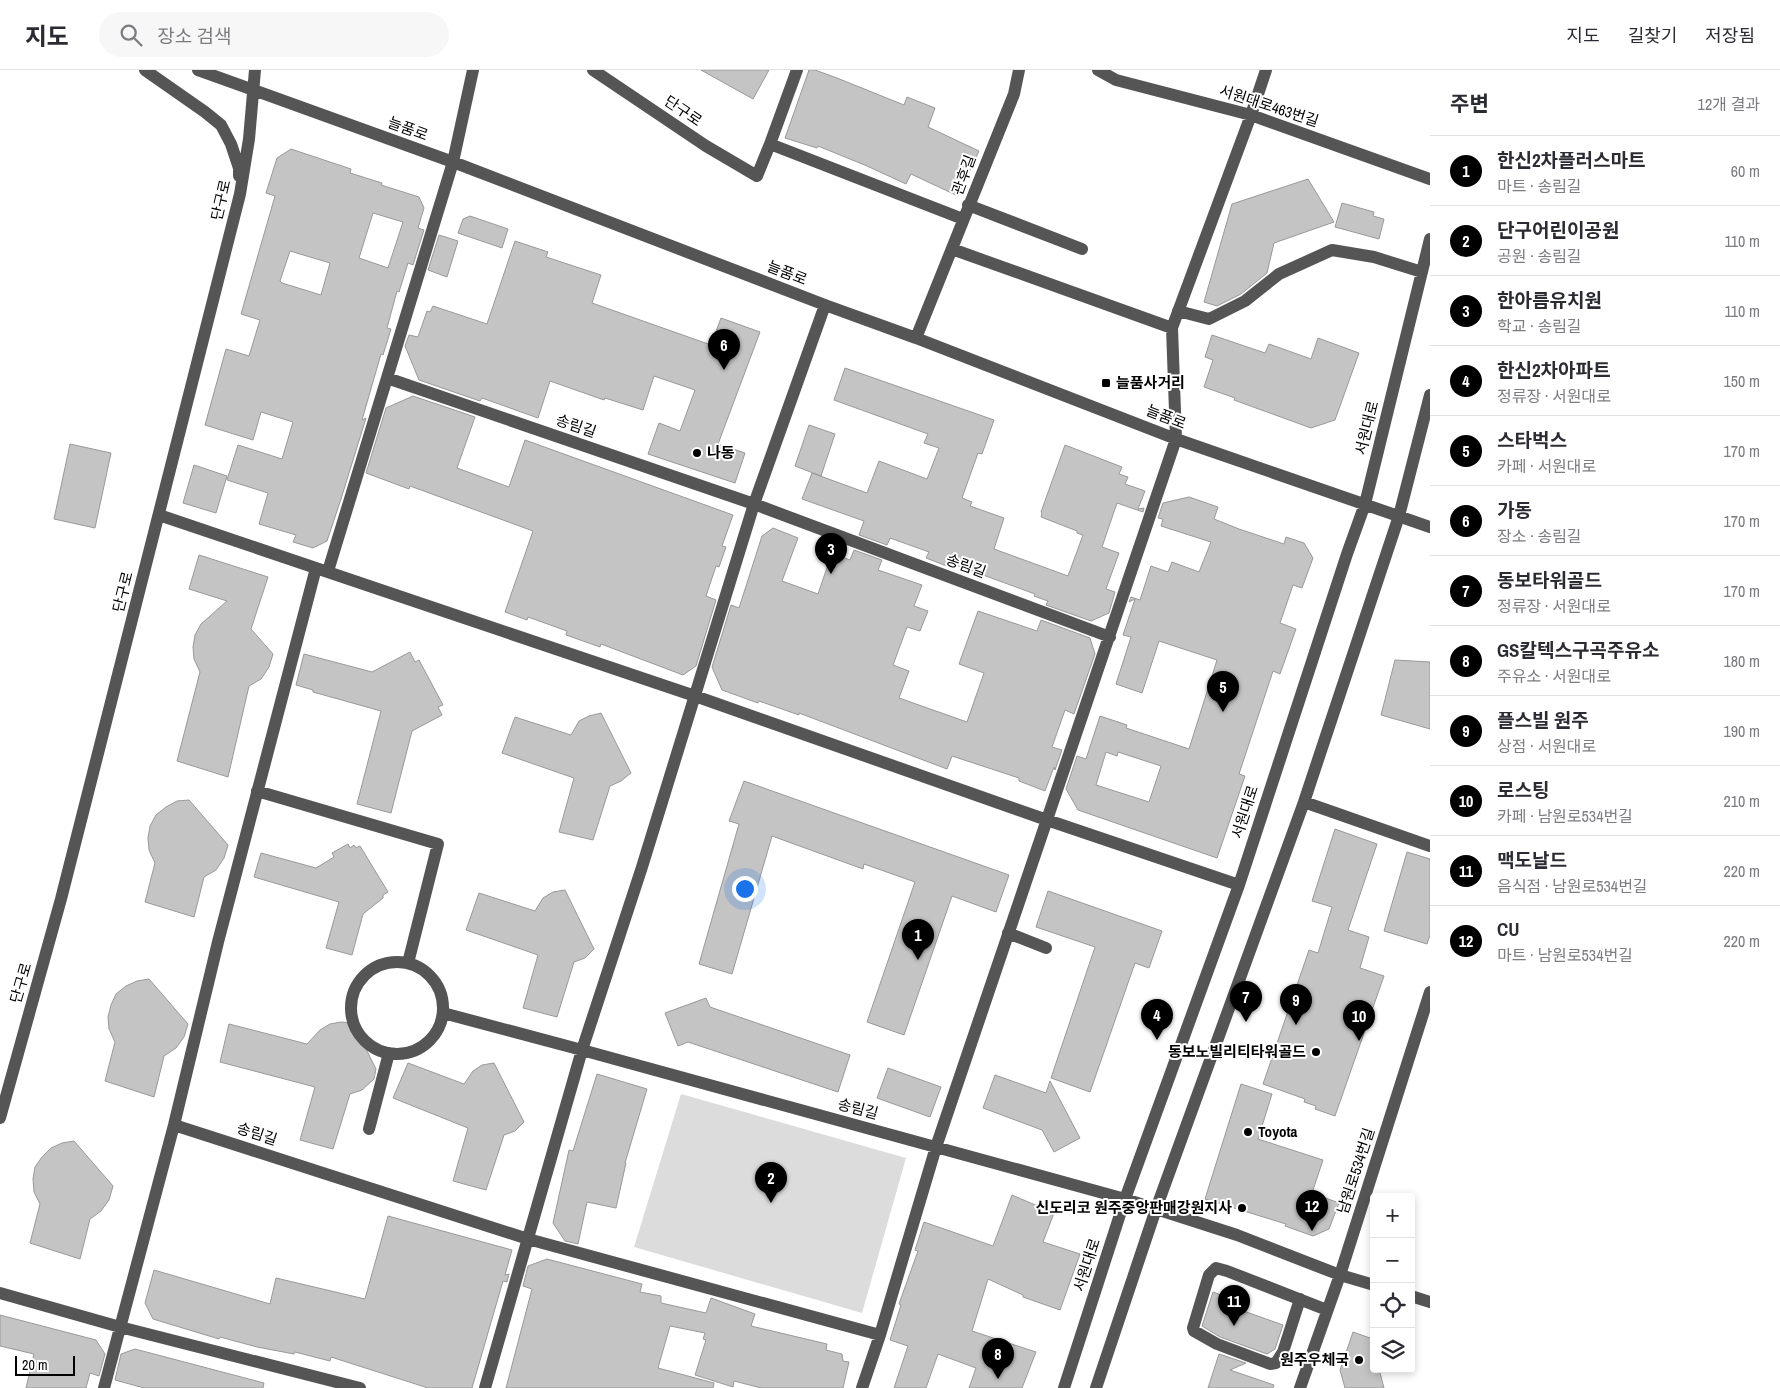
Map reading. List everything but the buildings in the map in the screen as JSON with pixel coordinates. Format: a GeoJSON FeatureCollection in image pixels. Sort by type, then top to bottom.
{"type":"FeatureCollection","features":[{"type":"Feature","properties":{"kind":"street"},"geometry":{"type":"LineString","coordinates":[[145,70],[205,112],[220,125],[231,144],[239,168],[240,194]]}},
{"type":"Feature","properties":{"kind":"street","name":"늘품로"},"geometry":{"type":"LineString","coordinates":[[198,70],[454,162],[1176,439],[1399,516]]}},
{"type":"Feature","properties":{"kind":"street","name":"단구로"},"geometry":{"type":"LineString","coordinates":[[0,1118],[5,1084],[61,899],[240,194],[249,139],[255,70]]}},
{"type":"Feature","properties":{"kind":"street"},"geometry":{"type":"LineString","coordinates":[[104,1388],[174,1125],[218,942],[257,792],[322,570],[387,378],[454,162],[473,70]]}},
{"type":"Feature","properties":{"kind":"street","name":"단구로"},"geometry":{"type":"LineString","coordinates":[[594,70],[706,146],[757,176],[770,144]]}},
{"type":"Feature","properties":{"kind":"street"},"geometry":{"type":"LineString","coordinates":[[797,70],[770,144],[963,219]]}},
{"type":"Feature","properties":{"kind":"street","name":"관후길"},"geometry":{"type":"LineString","coordinates":[[916,338],[1014,94],[1019,70]]}},
{"type":"Feature","properties":{"kind":"street","name":"서원대로463번길"},"geometry":{"type":"LineString","coordinates":[[1098,70],[1116,80],[1251,115],[1430,179]]}},
{"type":"Feature","properties":{"kind":"street"},"geometry":{"type":"LineString","coordinates":[[862,1388],[880,1335],[936,1147],[1176,439],[1172,328],[1266,70]]}},
{"type":"Feature","properties":{"kind":"street","name":"관후길"},"geometry":{"type":"LineString","coordinates":[[968,205],[1082,249]]}},
{"type":"Feature","properties":{"kind":"street","name":"서원대로"},"geometry":{"type":"LineString","coordinates":[[1064,1388],[1125,1199],[1239,885],[1365,504],[1430,239]]}},
{"type":"Feature","properties":{"kind":"street"},"geometry":{"type":"LineString","coordinates":[[952,249],[1172,328]]}},
{"type":"Feature","properties":{"kind":"street"},"geometry":{"type":"LineString","coordinates":[[1178,311],[1209,319],[1245,301],[1279,274],[1332,250],[1374,257],[1422,272]]}},
{"type":"Feature","properties":{"kind":"street"},"geometry":{"type":"LineString","coordinates":[[485,1388],[582,1050],[619,940],[754,504],[824,305]]}},
{"type":"Feature","properties":{"kind":"street","name":"송림길"},"geometry":{"type":"LineString","coordinates":[[387,378],[754,504],[1110,636]]}},
{"type":"Feature","properties":{"kind":"street"},"geometry":{"type":"LineString","coordinates":[[1096,1388],[1156,1209],[1304,802],[1399,516],[1430,394]]}},
{"type":"Feature","properties":{"kind":"street"},"geometry":{"type":"LineString","coordinates":[[159,515],[695,696],[1047,820],[1239,885]]}},
{"type":"Feature","properties":{"kind":"street"},"geometry":{"type":"LineString","coordinates":[[1399,516],[1430,527]]}},
{"type":"Feature","properties":{"kind":"street"},"geometry":{"type":"LineString","coordinates":[[257,792],[438,844],[408,963]]}},
{"type":"Feature","properties":{"kind":"street"},"geometry":{"type":"LineString","coordinates":[[1304,802],[1430,846]]}},
{"type":"Feature","properties":{"kind":"street"},"geometry":{"type":"LineString","coordinates":[[1008,933],[1046,948]]}},
{"type":"Feature","properties":{"kind":"street"},"geometry":{"type":"LineString","coordinates":[[398,961],[408,963],[425,971],[435,982],[442,995],[442,1013],[441,1024],[432,1038],[420,1048],[405,1054],[389,1054],[374,1048],[362,1038],[353,1024],[350,1008],[353,993],[360,980],[370,970],[383,963],[398,961]]}},
{"type":"Feature","properties":{"kind":"street","name":"남원로534번길"},"geometry":{"type":"LineString","coordinates":[[1300,1388],[1340,1275],[1430,992]]}},
{"type":"Feature","properties":{"kind":"street","name":"송림길"},"geometry":{"type":"LineString","coordinates":[[442,1013],[1125,1199],[1238,1236],[1340,1275],[1370,1284]]}},
{"type":"Feature","properties":{"kind":"street"},"geometry":{"type":"LineString","coordinates":[[369,1129],[389,1054]]}},
{"type":"Feature","properties":{"kind":"street","name":"송림길"},"geometry":{"type":"LineString","coordinates":[[174,1125],[528,1239],[880,1335]]}},
{"type":"Feature","properties":{"kind":"street"},"geometry":{"type":"LineString","coordinates":[[1300,1299],[1280,1359],[1276,1363],[1270,1364],[1216,1344],[1194,1331],[1193,1328],[1210,1275],[1216,1268],[1300,1299],[1327,1310]]}},
{"type":"Feature","properties":{"kind":"street"},"geometry":{"type":"LineString","coordinates":[[0,1293],[120,1327],[360,1388]]}},
{"type":"Feature","properties":{"kind":"street"},"geometry":{"type":"LineString","coordinates":[[1415,1297],[1430,1302]]}},
{"type":"Feature","properties":{"kind":"shaded area"},"geometry":{"type":"Polygon","coordinates":[[[681,1094],[906,1158],[862,1313],[634,1247],[681,1094]]]}},
{"type":"Feature","properties":{"kind":"place","name":"가동"},"geometry":{"type":"Point","coordinates":[724,370]}},
{"type":"Feature","properties":{"kind":"place","name":"늘품사거리"},"geometry":{"type":"Point","coordinates":[1106,383]}},
{"type":"Feature","properties":{"kind":"place","name":"나동"},"geometry":{"type":"Point","coordinates":[697,453]}},
{"type":"Feature","properties":{"kind":"place","name":"한아름유치원"},"geometry":{"type":"Point","coordinates":[831,574]}},
{"type":"Feature","properties":{"kind":"place","name":"스타벅스"},"geometry":{"type":"Point","coordinates":[1223,712]}},
{"type":"Feature","properties":{"kind":"place","name":"한신2차플러스마트"},"geometry":{"type":"Point","coordinates":[918,960]}},
{"type":"Feature","properties":{"kind":"place","name":"동보타워골드"},"geometry":{"type":"Point","coordinates":[1246,1022]}},
{"type":"Feature","properties":{"kind":"place","name":"플스빌 원주"},"geometry":{"type":"Point","coordinates":[1296,1025]}},
{"type":"Feature","properties":{"kind":"place","name":"한신2차아파트"},"geometry":{"type":"Point","coordinates":[1157,1040]}},
{"type":"Feature","properties":{"kind":"place","name":"로스팅"},"geometry":{"type":"Point","coordinates":[1359,1041]}},
{"type":"Feature","properties":{"kind":"place","name":"동보노빌리티타워골드"},"geometry":{"type":"Point","coordinates":[1316,1052]}},
{"type":"Feature","properties":{"kind":"place","name":"Toyota"},"geometry":{"type":"Point","coordinates":[1248,1132]}},
{"type":"Feature","properties":{"kind":"place","name":"단구어린이공원"},"geometry":{"type":"Point","coordinates":[771,1203]}},
{"type":"Feature","properties":{"kind":"place","name":"신도리코 원주중앙판매강원지사"},"geometry":{"type":"Point","coordinates":[1242,1208]}},
{"type":"Feature","properties":{"kind":"place","name":"CU"},"geometry":{"type":"Point","coordinates":[1312,1231]}},
{"type":"Feature","properties":{"kind":"place","name":"맥도날드"},"geometry":{"type":"Point","coordinates":[1234,1326]}},
{"type":"Feature","properties":{"kind":"place","name":"원주우체국"},"geometry":{"type":"Point","coordinates":[1359,1360]}},
{"type":"Feature","properties":{"kind":"place","name":"GS칼텍스구곡주유소"},"geometry":{"type":"Point","coordinates":[998,1379]}}]}
